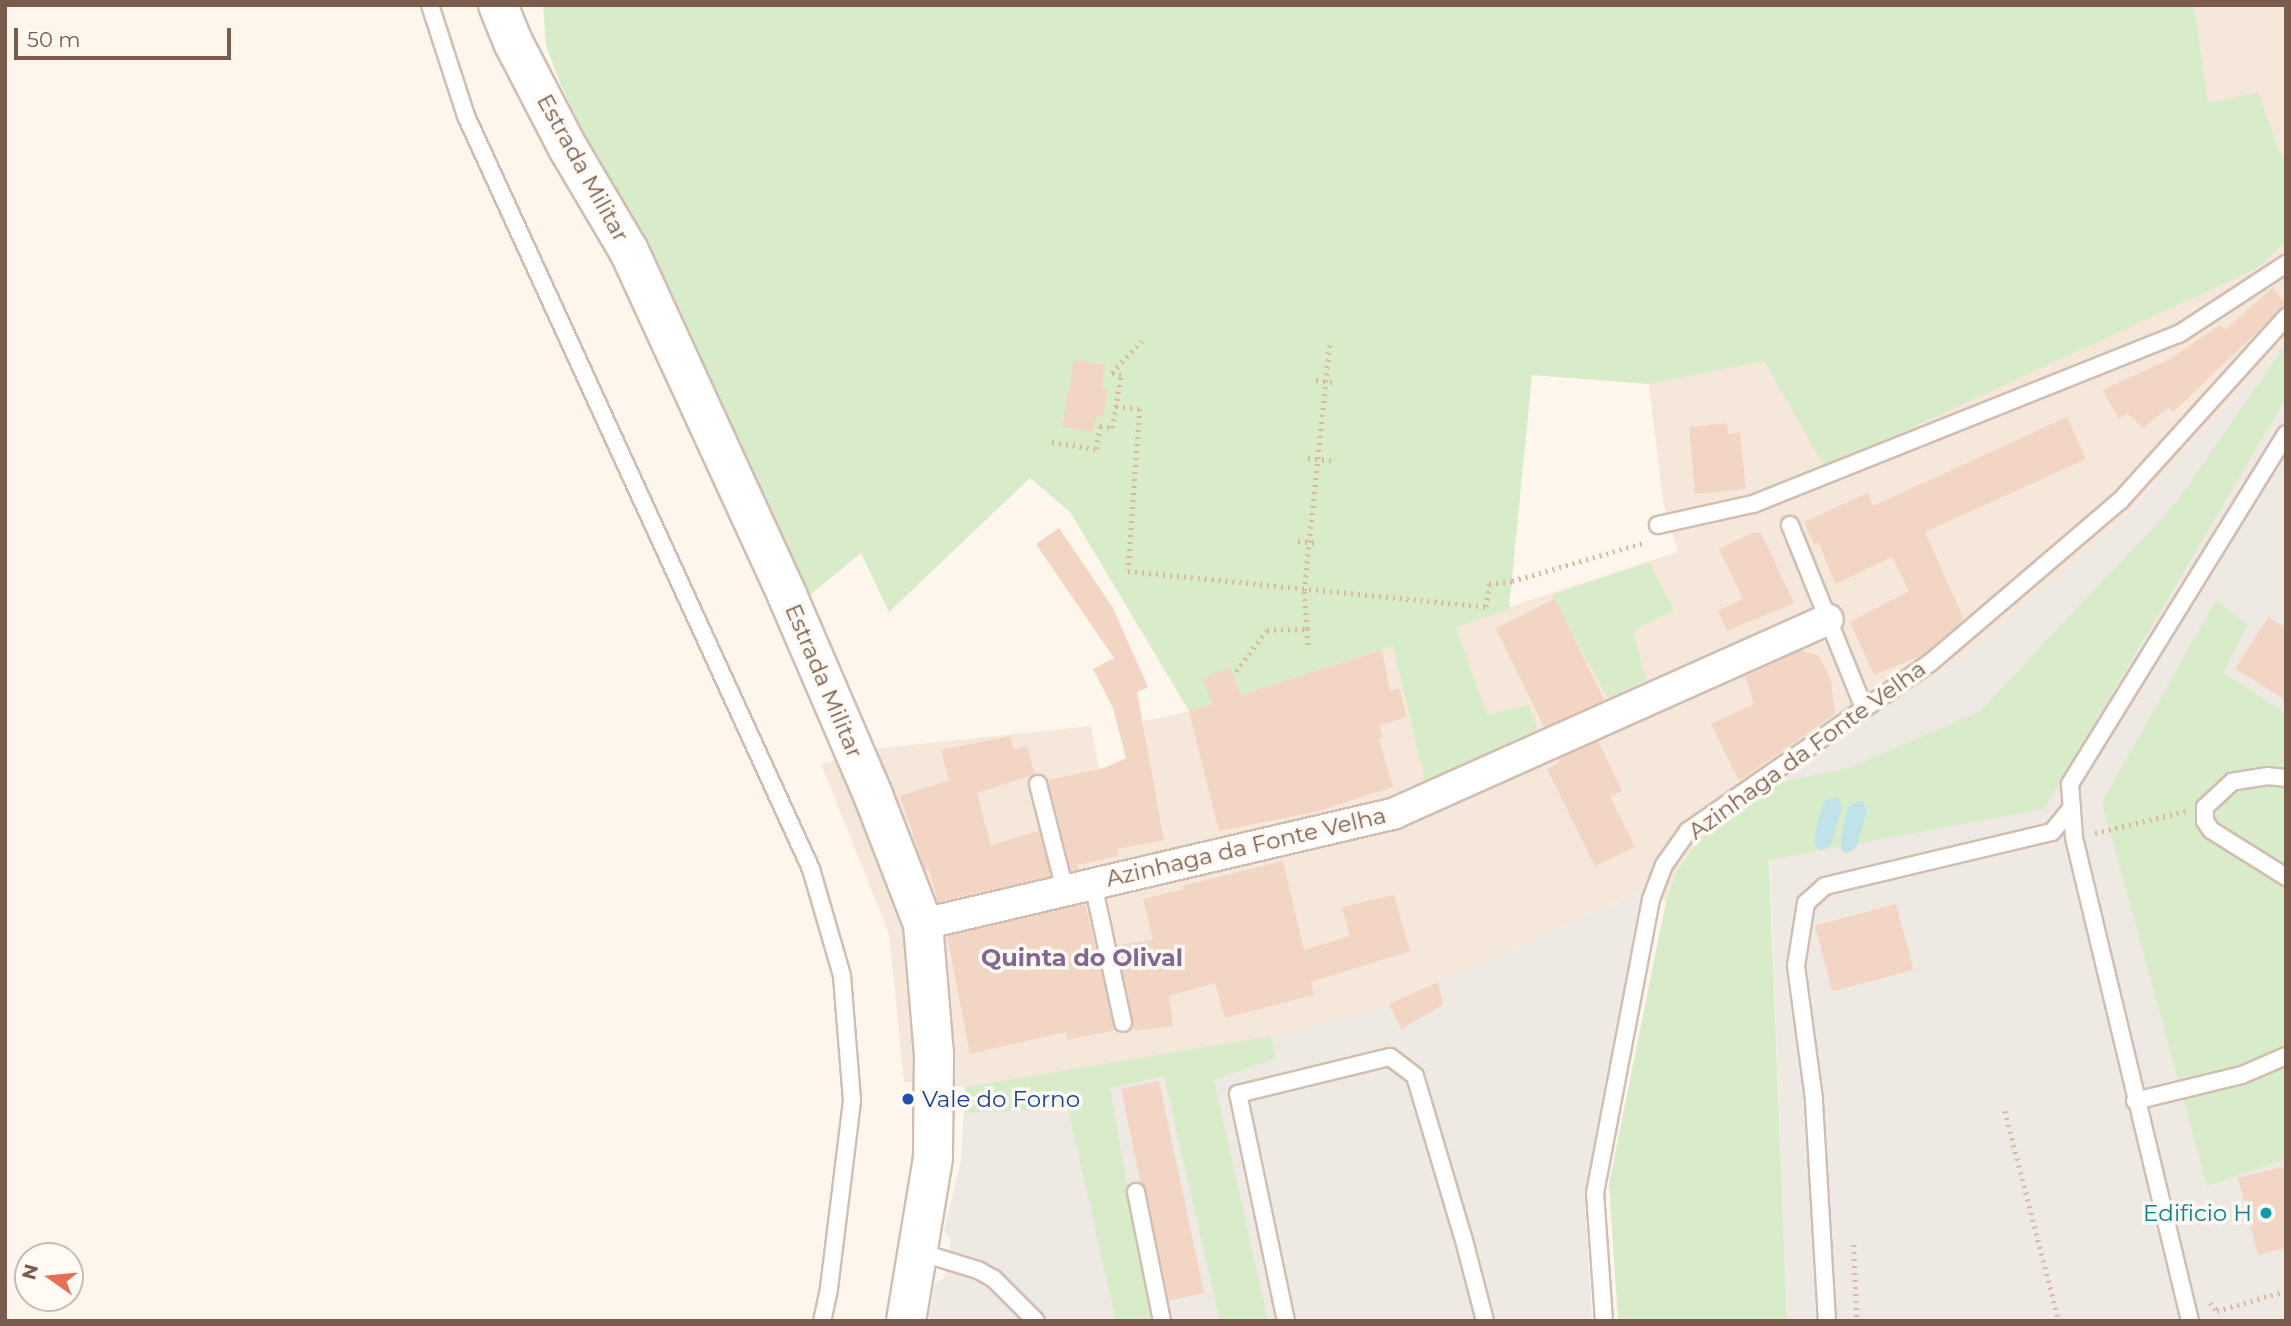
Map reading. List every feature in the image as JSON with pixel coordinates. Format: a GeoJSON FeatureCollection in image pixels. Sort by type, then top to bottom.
{"type":"FeatureCollection","features":[{"type":"Feature","properties":{"kind":"street","name":"Estrada Militar"},"geometry":{"type":"LineString","coordinates":[[498,5],[513,42],[568,148],[629,251],[781,582],[873,795],[923,924],[935,1100],[933,1158],[906,1321]]}},
{"type":"Feature","properties":{"kind":"street","name":"Estrada Militar"},"geometry":{"type":"LineString","coordinates":[[527,5],[537,85]]}},
{"type":"Feature","properties":{"kind":"street","name":"Azinhaga da Fonte Velha"},"geometry":{"type":"LineString","coordinates":[[923,924],[1395,813],[1828,619]]}},
{"type":"Feature","properties":{"kind":"lane"},"geometry":{"type":"LineString","coordinates":[[430,5],[466,116],[811,869],[842,976],[852,1101],[829,1289],[821,1321]]}},
{"type":"Feature","properties":{"kind":"lane"},"geometry":{"type":"LineString","coordinates":[[1658,525],[1753,504],[2179,334],[2286,264]]}},
{"type":"Feature","properties":{"kind":"lane","name":"Azinhaga da Fonte Velha"},"geometry":{"type":"LineString","coordinates":[[1604,1321],[1595,1194],[1651,900],[1664,865],[1688,831],[1930,663],[2120,501],[2286,317]]}},
{"type":"Feature","properties":{"kind":"lane"},"geometry":{"type":"LineString","coordinates":[[2188,1314],[2074,838],[2070,784],[2286,434]]}},
{"type":"Feature","properties":{"kind":"lane"},"geometry":{"type":"LineString","coordinates":[[1790,525],[1864,708]]}},
{"type":"Feature","properties":{"kind":"lane"},"geometry":{"type":"LineString","coordinates":[[2286,778],[2268,776],[2232,782],[2205,807],[2205,821],[2211,830],[2286,877]]}},
{"type":"Feature","properties":{"kind":"lane"},"geometry":{"type":"LineString","coordinates":[[1038,784],[1079,887],[1123,1023]]}},
{"type":"Feature","properties":{"kind":"lane"},"geometry":{"type":"LineString","coordinates":[[1828,1321],[1814,1099],[1796,966],[1806,903],[1825,886],[2052,832],[2072,807]]}},
{"type":"Feature","properties":{"kind":"lane"},"geometry":{"type":"LineString","coordinates":[[2135,1101],[2242,1075],[2286,1056]]}},
{"type":"Feature","properties":{"kind":"lane"},"geometry":{"type":"LineString","coordinates":[[1286,1321],[1238,1094],[1390,1057],[1415,1076],[1485,1321]]}},
{"type":"Feature","properties":{"kind":"lane"},"geometry":{"type":"LineString","coordinates":[[1136,1192],[1162,1321]]}},
{"type":"Feature","properties":{"kind":"lane"},"geometry":{"type":"LineString","coordinates":[[919,1252],[978,1270],[994,1279],[1035,1321]]}},
{"type":"Feature","properties":{"kind":"path"},"geometry":{"type":"LineString","coordinates":[[1052,442],[1096,449],[1100,426],[1112,428],[1121,374],[1112,373],[1144,338]]}},
{"type":"Feature","properties":{"kind":"path"},"geometry":{"type":"LineString","coordinates":[[1308,645],[1304,591],[1330,341]]}},
{"type":"Feature","properties":{"kind":"path"},"geometry":{"type":"LineString","coordinates":[[1316,380],[1336,383]]}},
{"type":"Feature","properties":{"kind":"path"},"geometry":{"type":"LineString","coordinates":[[1115,406],[1140,409],[1128,571],[1304,591],[1486,607],[1489,583],[1512,581],[1659,538],[1658,525]]}},
{"type":"Feature","properties":{"kind":"path"},"geometry":{"type":"LineString","coordinates":[[1308,458],[1331,461]]}},
{"type":"Feature","properties":{"kind":"path"},"geometry":{"type":"LineString","coordinates":[[1298,541],[1318,543]]}},
{"type":"Feature","properties":{"kind":"path"},"geometry":{"type":"LineString","coordinates":[[1236,671],[1267,630],[1307,629]]}},
{"type":"Feature","properties":{"kind":"path"},"geometry":{"type":"LineString","coordinates":[[2074,838],[2205,807]]}},
{"type":"Feature","properties":{"kind":"path"},"geometry":{"type":"LineString","coordinates":[[2005,1111],[2059,1321]]}},
{"type":"Feature","properties":{"kind":"path"},"geometry":{"type":"LineString","coordinates":[[1854,1245],[1857,1321]]}},
{"type":"Feature","properties":{"kind":"path"},"geometry":{"type":"LineString","coordinates":[[2188,1314],[2208,1301],[2217,1311],[2286,1291]]}},
{"type":"Feature","properties":{"kind":"shaded area"},"geometry":{"type":"Polygon","coordinates":[[[2194,5],[2286,5],[2286,168],[2258,92],[2208,103],[2194,5]]]}},
{"type":"Feature","properties":{"kind":"shaded area"},"geometry":{"type":"Polygon","coordinates":[[[2286,240],[2286,341],[2127,514],[1972,650],[1767,785],[1677,871],[1666,901],[1642,890],[1389,1004],[1300,1031],[965,1087],[904,1082],[889,934],[821,764],[872,749],[1091,726],[1099,769],[1146,758],[1141,722],[1189,711],[1678,552],[1663,501],[1649,384],[1765,360],[1825,468],[2264,264],[2286,240]]]}},
{"type":"Feature","properties":{"kind":"shaded area"},"geometry":{"type":"Polygon","coordinates":[[[2286,340],[2286,1321],[1787,1321],[1767,785],[1972,650],[2127,514],[2286,340]]]}},
{"type":"Feature","properties":{"kind":"shaded area"},"geometry":{"type":"Polygon","coordinates":[[[1643,890],[1585,1198],[1592,1321],[928,1321],[935,1283],[944,1278],[948,1260],[951,1239],[944,1231],[961,1161],[965,1087],[1300,1031],[1389,1004],[1643,890]]]}},
{"type":"Feature","properties":{"kind":"green space"},"geometry":{"type":"Polygon","coordinates":[[[543,5],[2194,5],[2208,103],[2258,92],[2286,168],[2286,240],[2264,264],[2249,272],[1825,468],[1764,361],[1649,384],[1532,375],[1509,609],[1456,627],[1487,715],[1529,705],[1537,729],[1426,786],[1393,646],[1189,711],[1070,512],[1030,478],[889,612],[861,553],[804,600],[738,454],[561,85],[546,46],[543,5]]]}},
{"type":"Feature","properties":{"kind":"green space"},"geometry":{"type":"Polygon","coordinates":[[[2286,344],[2286,398],[2044,809],[1769,860],[1787,1321],[1618,1321],[1609,1184],[1666,901],[1677,871],[1700,839],[1767,785],[1849,768],[1979,712],[2175,504],[2286,344]]]}},
{"type":"Feature","properties":{"kind":"green space"},"geometry":{"type":"Polygon","coordinates":[[[1649,562],[1674,610],[1633,631],[1646,680],[1608,698],[1551,595],[1649,562]]]}},
{"type":"Feature","properties":{"kind":"green space"},"geometry":{"type":"Polygon","coordinates":[[[2216,600],[2248,625],[2223,673],[2286,713],[2286,1159],[2207,1186],[2102,802],[2216,600]]]}},
{"type":"Feature","properties":{"kind":"green space"},"geometry":{"type":"Polygon","coordinates":[[[1271,1036],[1276,1058],[1214,1080],[1268,1321],[1220,1321],[1164,1076],[1110,1088],[1151,1321],[1116,1321],[1068,1109],[964,1113],[965,1087],[1271,1036]]]}},
{"type":"Feature","properties":{"kind":"water"},"geometry":{"type":"Polygon","coordinates":[[[1833,797],[1838,798],[1842,807],[1831,845],[1821,850],[1815,846],[1815,834],[1823,803],[1833,797]]]}},
{"type":"Feature","properties":{"kind":"water"},"geometry":{"type":"Polygon","coordinates":[[[1858,801],[1864,802],[1867,811],[1856,848],[1847,853],[1841,850],[1841,838],[1848,807],[1858,801]]]}},
{"type":"Feature","properties":{"kind":"building"},"geometry":{"type":"Polygon","coordinates":[[[2273,287],[2286,305],[2173,412],[2169,407],[2143,428],[2127,413],[2119,419],[2102,390],[2170,359],[2220,325],[2225,330],[2273,287]]]}},
{"type":"Feature","properties":{"kind":"building"},"geometry":{"type":"Polygon","coordinates":[[[1074,360],[1105,365],[1101,388],[1108,389],[1103,417],[1096,416],[1093,432],[1062,427],[1074,360]]]}},
{"type":"Feature","properties":{"kind":"building"},"geometry":{"type":"Polygon","coordinates":[[[2067,417],[2086,459],[1925,532],[1964,619],[1921,656],[1874,675],[1850,622],[1909,591],[1892,557],[1835,584],[1819,543],[1814,544],[1804,522],[1868,493],[1873,506],[2067,417]]]}},
{"type":"Feature","properties":{"kind":"building"},"geometry":{"type":"Polygon","coordinates":[[[1727,423],[1728,434],[1740,433],[1746,489],[1695,494],[1689,427],[1727,423]]]}},
{"type":"Feature","properties":{"kind":"building"},"geometry":{"type":"Polygon","coordinates":[[[1059,528],[1113,608],[1148,687],[1137,692],[1164,840],[1117,849],[1118,856],[1077,865],[1078,870],[1071,871],[1048,780],[1104,768],[1126,758],[1113,708],[1093,669],[1114,658],[1036,544],[1059,528]]]}},
{"type":"Feature","properties":{"kind":"building"},"geometry":{"type":"Polygon","coordinates":[[[1752,533],[1761,533],[1794,603],[1727,631],[1718,611],[1743,599],[1719,549],[1752,533]]]}},
{"type":"Feature","properties":{"kind":"building"},"geometry":{"type":"Polygon","coordinates":[[[1555,599],[1604,700],[1545,729],[1496,628],[1555,599]]]}},
{"type":"Feature","properties":{"kind":"building"},"geometry":{"type":"Polygon","coordinates":[[[2268,617],[2286,628],[2286,700],[2235,669],[2268,617]]]}},
{"type":"Feature","properties":{"kind":"building"},"geometry":{"type":"Polygon","coordinates":[[[1382,650],[1390,691],[1399,688],[1407,717],[1379,726],[1383,738],[1379,739],[1393,787],[1316,812],[1219,831],[1189,711],[1212,704],[1203,678],[1231,668],[1240,695],[1382,650]]]}},
{"type":"Feature","properties":{"kind":"building"},"geometry":{"type":"Polygon","coordinates":[[[1801,650],[1819,656],[1831,680],[1835,714],[1739,781],[1711,724],[1754,704],[1745,676],[1801,650]]]}},
{"type":"Feature","properties":{"kind":"building"},"geometry":{"type":"Polygon","coordinates":[[[1010,736],[1014,750],[1027,746],[1035,774],[977,793],[991,845],[1039,831],[1051,876],[938,902],[929,869],[925,870],[900,796],[949,780],[941,750],[1010,736]]]}},
{"type":"Feature","properties":{"kind":"building"},"geometry":{"type":"Polygon","coordinates":[[[1598,741],[1622,791],[1610,797],[1635,847],[1595,866],[1547,769],[1560,762],[1559,759],[1598,741]]]}},
{"type":"Feature","properties":{"kind":"building"},"geometry":{"type":"Polygon","coordinates":[[[1283,861],[1304,950],[1350,936],[1342,907],[1394,895],[1410,951],[1311,982],[1314,995],[1225,1018],[1215,983],[1169,996],[1173,1026],[1135,1031],[1117,945],[1153,940],[1143,899],[1183,889],[1182,886],[1283,861]]]}},
{"type":"Feature","properties":{"kind":"building"},"geometry":{"type":"Polygon","coordinates":[[[1085,904],[1116,1030],[1067,1040],[1066,1032],[970,1054],[947,936],[1085,904]]]}},
{"type":"Feature","properties":{"kind":"building"},"geometry":{"type":"Polygon","coordinates":[[[1896,904],[1914,970],[1832,991],[1815,926],[1896,904]]]}},
{"type":"Feature","properties":{"kind":"building"},"geometry":{"type":"Polygon","coordinates":[[[1438,982],[1443,1005],[1401,1029],[1389,1004],[1438,982]]]}},
{"type":"Feature","properties":{"kind":"building"},"geometry":{"type":"Polygon","coordinates":[[[1159,1081],[1204,1293],[1166,1301],[1121,1089],[1159,1081]]]}},
{"type":"Feature","properties":{"kind":"building","name":"Edificio H"},"geometry":{"type":"Polygon","coordinates":[[[2286,1166],[2286,1248],[2258,1255],[2238,1178],[2286,1166]]]}},
{"type":"Feature","properties":{"kind":"place","name":"Vale do Forno"},"geometry":{"type":"Point","coordinates":[908,1099]}},
{"type":"Feature","properties":{"kind":"place","name":"Edificio H"},"geometry":{"type":"Point","coordinates":[2266,1213]}},
{"type":"Feature","properties":{"kind":"district","name":"Quinta do Olival"},"geometry":{"type":"Point","coordinates":[1082,958]}}]}
